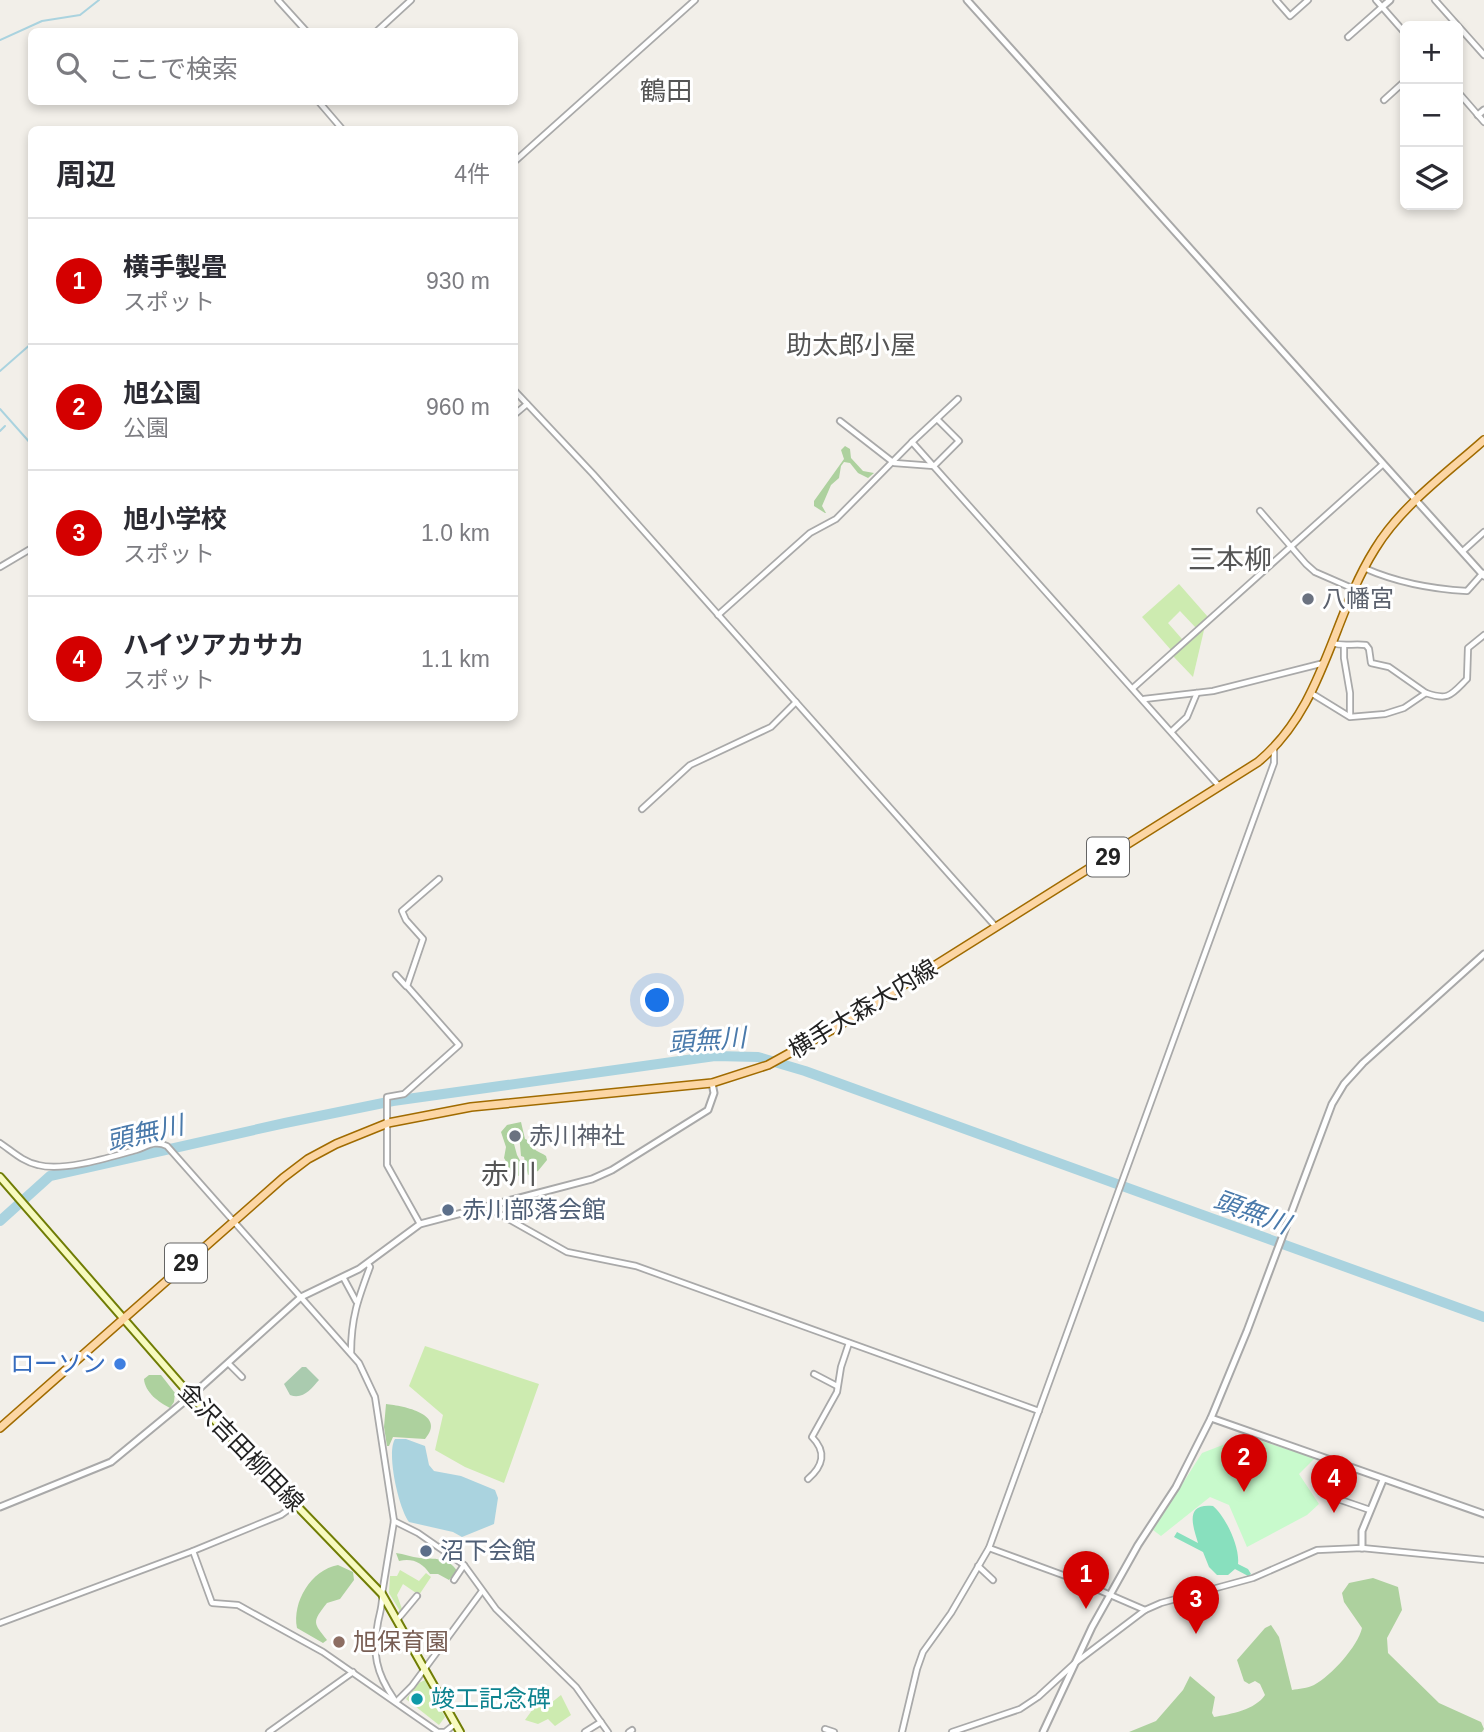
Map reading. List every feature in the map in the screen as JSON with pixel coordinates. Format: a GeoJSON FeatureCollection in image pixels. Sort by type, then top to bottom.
{"type":"FeatureCollection","features":[{"type":"Feature","properties":{"kind":"main road","name":"横手大森大内線"},"geometry":{"type":"LineString","coordinates":[[0,1428],[233,1221],[308,1159],[360,1133],[388,1123],[471,1107],[712,1083],[768,1065],[793,1053],[997,927],[1258,762],[1274,749],[1293,726],[1325,662],[1354,589],[1380,540],[1416,501],[1484,440]]}},
{"type":"Feature","properties":{"kind":"main road","name":"金沢吉田柳田線"},"geometry":{"type":"LineString","coordinates":[[0,1177],[191,1396],[382,1594],[460,1732]]}},
{"type":"Feature","properties":{"kind":"street"},"geometry":{"type":"LineString","coordinates":[[278,0],[303,28]]}},
{"type":"Feature","properties":{"kind":"street"},"geometry":{"type":"LineString","coordinates":[[380,28],[411,0]]}},
{"type":"Feature","properties":{"kind":"street"},"geometry":{"type":"LineString","coordinates":[[518,158],[695,0]]}},
{"type":"Feature","properties":{"kind":"street"},"geometry":{"type":"LineString","coordinates":[[967,0],[1382,465],[1484,574],[1467,591],[1398,582],[1364,568]]}},
{"type":"Feature","properties":{"kind":"street"},"geometry":{"type":"LineString","coordinates":[[1276,0],[1290,16],[1308,0]]}},
{"type":"Feature","properties":{"kind":"street"},"geometry":{"type":"LineString","coordinates":[[1376,0],[1400,27]]}},
{"type":"Feature","properties":{"kind":"street"},"geometry":{"type":"LineString","coordinates":[[1348,37],[1390,0]]}},
{"type":"Feature","properties":{"kind":"street"},"geometry":{"type":"LineString","coordinates":[[1435,0],[1484,55]]}},
{"type":"Feature","properties":{"kind":"street"},"geometry":{"type":"LineString","coordinates":[[1384,100],[1403,84]]}},
{"type":"Feature","properties":{"kind":"street"},"geometry":{"type":"LineString","coordinates":[[1463,98],[1484,122]]}},
{"type":"Feature","properties":{"kind":"street"},"geometry":{"type":"LineString","coordinates":[[322,105],[340,126]]}},
{"type":"Feature","properties":{"kind":"street"},"geometry":{"type":"LineString","coordinates":[[1478,116],[1484,110]]}},
{"type":"Feature","properties":{"kind":"street"},"geometry":{"type":"LineString","coordinates":[[518,394],[593,474],[997,927]]}},
{"type":"Feature","properties":{"kind":"street"},"geometry":{"type":"LineString","coordinates":[[718,615],[810,533],[836,519],[958,399]]}},
{"type":"Feature","properties":{"kind":"street"},"geometry":{"type":"LineString","coordinates":[[518,412],[527,404]]}},
{"type":"Feature","properties":{"kind":"street"},"geometry":{"type":"LineString","coordinates":[[934,466],[959,441],[937,419]]}},
{"type":"Feature","properties":{"kind":"street"},"geometry":{"type":"LineString","coordinates":[[840,421],[892,462],[934,466]]}},
{"type":"Feature","properties":{"kind":"street"},"geometry":{"type":"LineString","coordinates":[[912,442],[1220,786]]}},
{"type":"Feature","properties":{"kind":"street"},"geometry":{"type":"LineString","coordinates":[[1133,688],[1382,465]]}},
{"type":"Feature","properties":{"kind":"street"},"geometry":{"type":"LineString","coordinates":[[1260,511],[1315,572],[1354,589]]}},
{"type":"Feature","properties":{"kind":"street"},"geometry":{"type":"LineString","coordinates":[[1463,551],[1484,532]]}},
{"type":"Feature","properties":{"kind":"street"},"geometry":{"type":"LineString","coordinates":[[0,567],[28,550]]}},
{"type":"Feature","properties":{"kind":"street"},"geometry":{"type":"LineString","coordinates":[[1332,643],[1344,646],[1356,643],[1366,645],[1371,663],[1389,667],[1426,693],[1440,697],[1450,696],[1467,680],[1468,648],[1484,635]]}},
{"type":"Feature","properties":{"kind":"street"},"geometry":{"type":"LineString","coordinates":[[1344,646],[1350,717]]}},
{"type":"Feature","properties":{"kind":"street"},"geometry":{"type":"LineString","coordinates":[[1143,699],[1213,691],[1325,662]]}},
{"type":"Feature","properties":{"kind":"street"},"geometry":{"type":"LineString","coordinates":[[1172,732],[1187,717],[1197,693]]}},
{"type":"Feature","properties":{"kind":"street"},"geometry":{"type":"LineString","coordinates":[[1311,693],[1350,717],[1385,714],[1404,708],[1426,693]]}},
{"type":"Feature","properties":{"kind":"street"},"geometry":{"type":"LineString","coordinates":[[642,809],[690,765],[771,727],[796,702]]}},
{"type":"Feature","properties":{"kind":"street"},"geometry":{"type":"LineString","coordinates":[[902,1732],[923,1652],[951,1613],[989,1548],[1274,763],[1274,749]]}},
{"type":"Feature","properties":{"kind":"street"},"geometry":{"type":"LineString","coordinates":[[407,986],[423,939],[402,911],[439,879]]}},
{"type":"Feature","properties":{"kind":"street"},"geometry":{"type":"LineString","coordinates":[[1043,1732],[1110,1595],[1138,1545],[1176,1487],[1211,1418],[1247,1331],[1332,1104],[1363,1063],[1484,954]]}},
{"type":"Feature","properties":{"kind":"street"},"geometry":{"type":"LineString","coordinates":[[396,975],[459,1045],[404,1094],[387,1097],[387,1164],[420,1224]]}},
{"type":"Feature","properties":{"kind":"street"},"geometry":{"type":"LineString","coordinates":[[0,1507],[111,1462],[191,1396],[301,1297],[368,1264],[420,1224],[593,1179],[612,1170],[708,1110],[714,1093],[712,1083]]}},
{"type":"Feature","properties":{"kind":"street"},"geometry":{"type":"LineString","coordinates":[[0,1143],[24,1160],[37,1165],[60,1167],[136,1150],[156,1142],[167,1146],[351,1353],[368,1376],[375,1397],[394,1521],[376,1640],[376,1662],[382,1681],[396,1700]]}},
{"type":"Feature","properties":{"kind":"street"},"geometry":{"type":"LineString","coordinates":[[489,1208],[567,1252],[636,1266],[1039,1411]]}},
{"type":"Feature","properties":{"kind":"street"},"geometry":{"type":"LineString","coordinates":[[351,1353],[351,1329],[357,1302],[370,1267],[368,1264]]}},
{"type":"Feature","properties":{"kind":"street"},"geometry":{"type":"LineString","coordinates":[[343,1277],[357,1302]]}},
{"type":"Feature","properties":{"kind":"street"},"geometry":{"type":"LineString","coordinates":[[808,1479],[821,1465],[819,1443],[812,1437],[836,1392],[849,1343]]}},
{"type":"Feature","properties":{"kind":"street"},"geometry":{"type":"LineString","coordinates":[[228,1363],[242,1377]]}},
{"type":"Feature","properties":{"kind":"street"},"geometry":{"type":"LineString","coordinates":[[814,1374],[837,1385]]}},
{"type":"Feature","properties":{"kind":"street"},"geometry":{"type":"LineString","coordinates":[[1211,1418],[1484,1514]]}},
{"type":"Feature","properties":{"kind":"street"},"geometry":{"type":"LineString","coordinates":[[1362,1548],[1362,1531],[1382,1480]]}},
{"type":"Feature","properties":{"kind":"street"},"geometry":{"type":"LineString","coordinates":[[1335,1498],[1370,1510]]}},
{"type":"Feature","properties":{"kind":"street"},"geometry":{"type":"LineString","coordinates":[[0,1623],[281,1515],[297,1504]]}},
{"type":"Feature","properties":{"kind":"street"},"geometry":{"type":"LineString","coordinates":[[394,1521],[418,1533],[464,1565],[507,1621],[553,1662],[576,1687],[608,1732]]}},
{"type":"Feature","properties":{"kind":"street"},"geometry":{"type":"LineString","coordinates":[[989,1548],[1145,1610]]}},
{"type":"Feature","properties":{"kind":"street"},"geometry":{"type":"LineString","coordinates":[[952,1732],[1020,1709],[1145,1610],[1161,1603],[1252,1578],[1317,1550],[1362,1548],[1484,1560]]}},
{"type":"Feature","properties":{"kind":"street"},"geometry":{"type":"LineString","coordinates":[[193,1550],[212,1603],[238,1605],[323,1652],[439,1732],[445,1732],[455,1724]]}},
{"type":"Feature","properties":{"kind":"street"},"geometry":{"type":"LineString","coordinates":[[454,1580],[464,1565]]}},
{"type":"Feature","properties":{"kind":"street"},"geometry":{"type":"LineString","coordinates":[[978,1566],[993,1580]]}},
{"type":"Feature","properties":{"kind":"street"},"geometry":{"type":"LineString","coordinates":[[396,1700],[412,1686],[482,1591]]}},
{"type":"Feature","properties":{"kind":"street"},"geometry":{"type":"LineString","coordinates":[[397,1620],[416,1596]]}},
{"type":"Feature","properties":{"kind":"street"},"geometry":{"type":"LineString","coordinates":[[269,1732],[353,1672]]}},
{"type":"Feature","properties":{"kind":"street"},"geometry":{"type":"LineString","coordinates":[[585,1732],[601,1722]]}},
{"type":"Feature","properties":{"kind":"street"},"geometry":{"type":"LineString","coordinates":[[825,1729],[834,1732]]}},
{"type":"Feature","properties":{"kind":"green space"},"geometry":{"type":"Polygon","coordinates":[[[845,446],[850,449],[851,458],[863,471],[874,473],[868,478],[858,473],[850,463],[844,462],[839,478],[831,485],[822,506],[825,513],[814,506],[814,501],[844,459],[841,450],[845,446]]]}},
{"type":"Feature","properties":{"kind":"green space"},"geometry":{"type":"Polygon","coordinates":[[[1179,584],[1208,617],[1196,628],[1180,611],[1168,623],[1182,639],[1171,650],[1142,617],[1179,584]]]}},
{"type":"Feature","properties":{"kind":"green space"},"geometry":{"type":"Polygon","coordinates":[[[1203,628],[1204,630],[1193,677],[1172,655],[1203,628]]]}},
{"type":"Feature","properties":{"kind":"green space"},"geometry":{"type":"Polygon","coordinates":[[[521,1122],[525,1139],[530,1141],[534,1149],[546,1156],[547,1160],[538,1171],[528,1175],[524,1157],[521,1156],[519,1133],[514,1130],[510,1142],[514,1144],[523,1166],[519,1176],[504,1170],[507,1163],[504,1158],[506,1147],[501,1132],[507,1125],[521,1122]]]}},
{"type":"Feature","properties":{"kind":"green space"},"geometry":{"type":"Polygon","coordinates":[[[425,1346],[539,1384],[504,1483],[465,1467],[435,1450],[443,1415],[409,1386],[425,1346]]]}},
{"type":"Feature","properties":{"kind":"green space"},"geometry":{"type":"Polygon","coordinates":[[[302,1367],[306,1367],[319,1380],[303,1395],[290,1395],[284,1384],[302,1367]]]}},
{"type":"Feature","properties":{"kind":"green space"},"geometry":{"type":"Polygon","coordinates":[[[149,1375],[161,1375],[175,1393],[170,1408],[157,1400],[147,1388],[144,1379],[149,1375]]]}},
{"type":"Feature","properties":{"kind":"green space"},"geometry":{"type":"Polygon","coordinates":[[[386,1404],[412,1409],[427,1417],[431,1423],[425,1439],[393,1437],[387,1446],[384,1427],[386,1404]]]}},
{"type":"Feature","properties":{"kind":"green space"},"geometry":{"type":"Polygon","coordinates":[[[1246,1436],[1315,1458],[1299,1474],[1319,1504],[1307,1515],[1247,1547],[1229,1505],[1210,1497],[1161,1536],[1153,1530],[1202,1453],[1246,1436]]]}},
{"type":"Feature","properties":{"kind":"green space"},"geometry":{"type":"Polygon","coordinates":[[[1204,1506],[1213,1506],[1227,1525],[1237,1549],[1238,1564],[1248,1569],[1251,1574],[1248,1576],[1235,1569],[1228,1575],[1217,1575],[1209,1567],[1203,1552],[1174,1537],[1177,1532],[1198,1543],[1193,1523],[1194,1512],[1204,1506]]]}},
{"type":"Feature","properties":{"kind":"green space"},"geometry":{"type":"Polygon","coordinates":[[[396,1553],[445,1561],[457,1571],[449,1580],[438,1574],[430,1574],[424,1566],[416,1562],[399,1561],[396,1553]]]}},
{"type":"Feature","properties":{"kind":"green space"},"geometry":{"type":"Polygon","coordinates":[[[338,1565],[353,1572],[354,1580],[340,1599],[327,1603],[318,1615],[317,1626],[327,1640],[323,1643],[297,1628],[296,1618],[301,1598],[312,1580],[328,1568],[338,1565]]]}},
{"type":"Feature","properties":{"kind":"green space"},"geometry":{"type":"Polygon","coordinates":[[[400,1570],[419,1581],[426,1573],[431,1577],[419,1595],[403,1584],[397,1595],[402,1609],[400,1611],[389,1593],[390,1576],[397,1576],[400,1570]]]}},
{"type":"Feature","properties":{"kind":"green space"},"geometry":{"type":"Polygon","coordinates":[[[1373,1578],[1398,1587],[1402,1610],[1387,1638],[1388,1653],[1439,1703],[1481,1722],[1484,1729],[1482,1732],[1129,1732],[1156,1721],[1183,1690],[1190,1676],[1215,1697],[1212,1713],[1214,1717],[1242,1710],[1261,1700],[1265,1695],[1260,1684],[1244,1681],[1237,1660],[1265,1628],[1271,1625],[1279,1637],[1292,1690],[1314,1685],[1343,1660],[1362,1628],[1344,1602],[1342,1593],[1349,1583],[1373,1578]]]}},
{"type":"Feature","properties":{"kind":"green space"},"geometry":{"type":"Polygon","coordinates":[[[425,1680],[445,1717],[439,1725],[406,1699],[419,1683],[425,1680]]]}},
{"type":"Feature","properties":{"kind":"green space"},"geometry":{"type":"Polygon","coordinates":[[[561,1695],[571,1715],[555,1726],[548,1719],[538,1724],[525,1720],[538,1702],[546,1707],[561,1695]]]}},
{"type":"Feature","properties":{"kind":"water"},"geometry":{"type":"Polygon","coordinates":[[[395,1439],[406,1439],[425,1446],[429,1465],[434,1471],[461,1476],[495,1490],[498,1498],[494,1524],[462,1537],[453,1532],[409,1522],[401,1506],[395,1481],[392,1456],[395,1439]]]}},
{"type":"Feature","properties":{"kind":"waterway"},"geometry":{"type":"LineString","coordinates":[[0,40],[42,21],[80,15],[99,0]]}},
{"type":"Feature","properties":{"kind":"waterway"},"geometry":{"type":"LineString","coordinates":[[0,371],[28,346]]}},
{"type":"Feature","properties":{"kind":"waterway"},"geometry":{"type":"LineString","coordinates":[[0,409],[28,440]]}},
{"type":"Feature","properties":{"kind":"waterway"},"geometry":{"type":"LineString","coordinates":[[0,431],[5,426]]}},
{"type":"Feature","properties":{"kind":"waterway","name":"頭無川"},"geometry":{"type":"LineString","coordinates":[[0,1221],[50,1176],[285,1123],[393,1101],[715,1056],[758,1057],[805,1071],[1484,1317]]}},
{"type":"Feature","properties":{"kind":"place","name":"八幡宮"},"geometry":{"type":"Point","coordinates":[1308,599]}},
{"type":"Feature","properties":{"kind":"place","name":"赤川神社"},"geometry":{"type":"Point","coordinates":[515,1136]}},
{"type":"Feature","properties":{"kind":"place","name":"赤川部落会館"},"geometry":{"type":"Point","coordinates":[448,1210]}},
{"type":"Feature","properties":{"kind":"place","name":"ローソン"},"geometry":{"type":"Point","coordinates":[120,1364]}},
{"type":"Feature","properties":{"kind":"place","name":"旭公園"},"geometry":{"type":"Point","coordinates":[1244,1492]}},
{"type":"Feature","properties":{"kind":"place","name":"ハイツアカサカ"},"geometry":{"type":"Point","coordinates":[1334,1513]}},
{"type":"Feature","properties":{"kind":"place","name":"沼下会館"},"geometry":{"type":"Point","coordinates":[426,1551]}},
{"type":"Feature","properties":{"kind":"place","name":"横手製畳"},"geometry":{"type":"Point","coordinates":[1086,1609]}},
{"type":"Feature","properties":{"kind":"place","name":"旭小学校"},"geometry":{"type":"Point","coordinates":[1196,1634]}},
{"type":"Feature","properties":{"kind":"place","name":"旭保育園"},"geometry":{"type":"Point","coordinates":[339,1642]}},
{"type":"Feature","properties":{"kind":"place","name":"竣工記念碑"},"geometry":{"type":"Point","coordinates":[417,1699]}},
{"type":"Feature","properties":{"kind":"district","name":"鶴田"},"geometry":{"type":"Point","coordinates":[666,91]}},
{"type":"Feature","properties":{"kind":"district","name":"助太郎小屋"},"geometry":{"type":"Point","coordinates":[851,345]}},
{"type":"Feature","properties":{"kind":"district","name":"三本柳"},"geometry":{"type":"Point","coordinates":[1230,559]}},
{"type":"Feature","properties":{"kind":"district","name":"赤川"},"geometry":{"type":"Point","coordinates":[509,1174]}}]}
